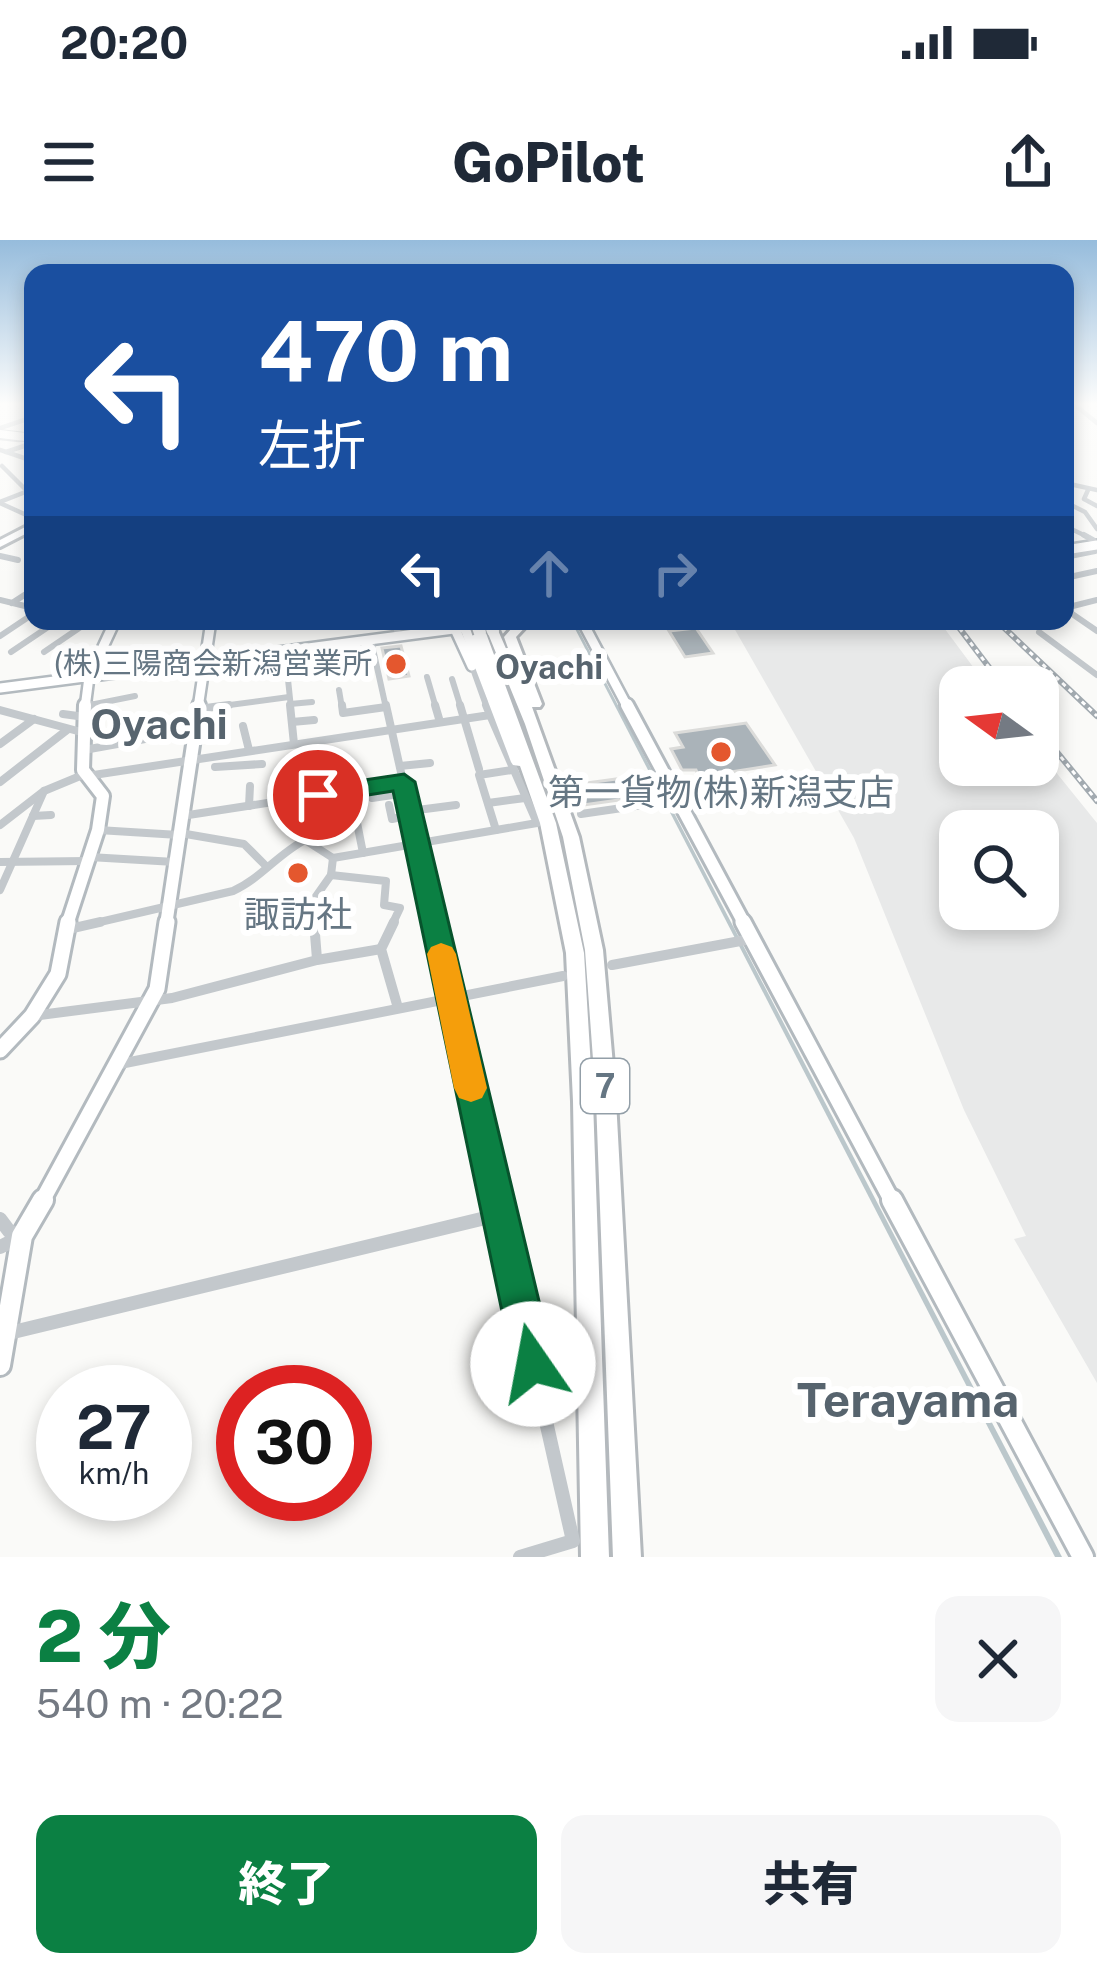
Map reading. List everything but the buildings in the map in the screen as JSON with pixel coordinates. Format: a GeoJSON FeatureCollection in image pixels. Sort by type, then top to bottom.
{"type":"FeatureCollection","features":[{"type":"Feature","properties":{"kind":"highway","name":"7"},"geometry":{"type":"LineString","coordinates":[[484,630],[548,823],[568,907],[580,1022],[595,1557]]}},
{"type":"Feature","properties":{"kind":"highway","name":"7"},"geometry":{"type":"LineString","coordinates":[[485,630],[532,724],[571,837],[594,950],[627,1557]]}},
{"type":"Feature","properties":{"kind":"street"},"geometry":{"type":"LineString","coordinates":[[1093,490],[1084,499],[1097,507]]}},
{"type":"Feature","properties":{"kind":"street"},"geometry":{"type":"LineString","coordinates":[[1074,507],[1097,507]]}},
{"type":"Feature","properties":{"kind":"street"},"geometry":{"type":"LineString","coordinates":[[1079,508],[1096,541]]}},
{"type":"Feature","properties":{"kind":"street"},"geometry":{"type":"LineString","coordinates":[[0,556],[18,560]]}},
{"type":"Feature","properties":{"kind":"street"},"geometry":{"type":"LineString","coordinates":[[0,614],[24,596]]}},
{"type":"Feature","properties":{"kind":"street"},"geometry":{"type":"LineString","coordinates":[[0,600],[24,607]]}},
{"type":"Feature","properties":{"kind":"street"},"geometry":{"type":"LineString","coordinates":[[0,636],[24,618]]}},
{"type":"Feature","properties":{"kind":"street"},"geometry":{"type":"LineString","coordinates":[[11,652],[44,630]]}},
{"type":"Feature","properties":{"kind":"street"},"geometry":{"type":"LineString","coordinates":[[44,652],[75,630]]}},
{"type":"Feature","properties":{"kind":"street"},"geometry":{"type":"LineString","coordinates":[[0,1050],[32,1016],[58,974],[65,930],[98,830],[103,796],[86,775],[85,719],[89,676],[110,630]]}},
{"type":"Feature","properties":{"kind":"street"},"geometry":{"type":"LineString","coordinates":[[0,1365],[22,1236],[153,1000],[210,630]]}},
{"type":"Feature","properties":{"kind":"street"},"geometry":{"type":"LineString","coordinates":[[397,630],[399,636]]}},
{"type":"Feature","properties":{"kind":"street"},"geometry":{"type":"LineString","coordinates":[[0,688],[449,630]]}},
{"type":"Feature","properties":{"kind":"street"},"geometry":{"type":"LineString","coordinates":[[283,782],[278,812],[305,840],[333,858],[537,824],[472,666],[482,630]]}},
{"type":"Feature","properties":{"kind":"street"},"geometry":{"type":"LineString","coordinates":[[587,630],[1083,1557]]}},
{"type":"Feature","properties":{"kind":"street"},"geometry":{"type":"LineString","coordinates":[[1039,632],[1097,675]]}},
{"type":"Feature","properties":{"kind":"street"},"geometry":{"type":"LineString","coordinates":[[371,640],[573,1541],[520,1557]]}},
{"type":"Feature","properties":{"kind":"street"},"geometry":{"type":"LineString","coordinates":[[285,651],[294,744]]}},
{"type":"Feature","properties":{"kind":"street"},"geometry":{"type":"LineString","coordinates":[[427,677],[440,722]]}},
{"type":"Feature","properties":{"kind":"street"},"geometry":{"type":"LineString","coordinates":[[452,679],[478,769]]}},
{"type":"Feature","properties":{"kind":"street"},"geometry":{"type":"LineString","coordinates":[[339,689],[344,713],[386,707]]}},
{"type":"Feature","properties":{"kind":"street"},"geometry":{"type":"LineString","coordinates":[[0,782],[67,729],[135,696]]}},
{"type":"Feature","properties":{"kind":"street"},"geometry":{"type":"LineString","coordinates":[[198,709],[312,702]]}},
{"type":"Feature","properties":{"kind":"street"},"geometry":{"type":"LineString","coordinates":[[0,710],[67,729]]}},
{"type":"Feature","properties":{"kind":"street"},"geometry":{"type":"LineString","coordinates":[[63,714],[85,719]]}},
{"type":"Feature","properties":{"kind":"street"},"geometry":{"type":"LineString","coordinates":[[0,825],[44,791],[86,775],[490,715]]}},
{"type":"Feature","properties":{"kind":"street"},"geometry":{"type":"LineString","coordinates":[[0,744],[34,719]]}},
{"type":"Feature","properties":{"kind":"street"},"geometry":{"type":"LineString","coordinates":[[292,722],[314,720]]}},
{"type":"Feature","properties":{"kind":"street"},"geometry":{"type":"LineString","coordinates":[[243,726],[249,750]]}},
{"type":"Feature","properties":{"kind":"street"},"geometry":{"type":"LineString","coordinates":[[84,750],[195,730]]}},
{"type":"Feature","properties":{"kind":"street"},"geometry":{"type":"LineString","coordinates":[[152,738],[152,750]]}},
{"type":"Feature","properties":{"kind":"street"},"geometry":{"type":"LineString","coordinates":[[226,754],[228,765]]}},
{"type":"Feature","properties":{"kind":"street"},"geometry":{"type":"LineString","coordinates":[[214,767],[262,764]]}},
{"type":"Feature","properties":{"kind":"street"},"geometry":{"type":"LineString","coordinates":[[400,766],[430,764]]}},
{"type":"Feature","properties":{"kind":"street"},"geometry":{"type":"LineString","coordinates":[[370,770],[372,792]]}},
{"type":"Feature","properties":{"kind":"street"},"geometry":{"type":"LineString","coordinates":[[496,830],[479,775],[512,770]]}},
{"type":"Feature","properties":{"kind":"street"},"geometry":{"type":"LineString","coordinates":[[347,772],[363,853]]}},
{"type":"Feature","properties":{"kind":"street"},"geometry":{"type":"LineString","coordinates":[[298,830],[320,817],[316,776]]}},
{"type":"Feature","properties":{"kind":"street"},"geometry":{"type":"LineString","coordinates":[[249,806],[250,786]]}},
{"type":"Feature","properties":{"kind":"street"},"geometry":{"type":"LineString","coordinates":[[180,828],[249,806],[405,787]]}},
{"type":"Feature","properties":{"kind":"street"},"geometry":{"type":"LineString","coordinates":[[389,805],[392,819],[452,805],[443,789]]}},
{"type":"Feature","properties":{"kind":"street"},"geometry":{"type":"LineString","coordinates":[[0,890],[5,864],[44,791]]}},
{"type":"Feature","properties":{"kind":"street"},"geometry":{"type":"LineString","coordinates":[[488,803],[525,798]]}},
{"type":"Feature","properties":{"kind":"street"},"geometry":{"type":"LineString","coordinates":[[580,814],[677,800]]}},
{"type":"Feature","properties":{"kind":"street"},"geometry":{"type":"LineString","coordinates":[[33,816],[51,815]]}},
{"type":"Feature","properties":{"kind":"street"},"geometry":{"type":"LineString","coordinates":[[392,822],[395,848]]}},
{"type":"Feature","properties":{"kind":"street"},"geometry":{"type":"LineString","coordinates":[[98,830],[180,828],[244,844],[265,866]]}},
{"type":"Feature","properties":{"kind":"street"},"geometry":{"type":"LineString","coordinates":[[65,930],[247,885],[265,866],[305,840]]}},
{"type":"Feature","properties":{"kind":"street"},"geometry":{"type":"LineString","coordinates":[[316,959],[312,902],[331,874],[333,858]]}},
{"type":"Feature","properties":{"kind":"street"},"geometry":{"type":"LineString","coordinates":[[5,864],[88,859],[176,862]]}},
{"type":"Feature","properties":{"kind":"street"},"geometry":{"type":"LineString","coordinates":[[331,874],[386,881],[383,905],[400,908],[381,949],[398,1008]]}},
{"type":"Feature","properties":{"kind":"street"},"geometry":{"type":"LineString","coordinates":[[612,965],[751,939]]}},
{"type":"Feature","properties":{"kind":"street"},"geometry":{"type":"LineString","coordinates":[[32,1016],[153,1000],[316,959],[381,949]]}},
{"type":"Feature","properties":{"kind":"street"},"geometry":{"type":"LineString","coordinates":[[119,1064],[563,976]]}},
{"type":"Feature","properties":{"kind":"street"},"geometry":{"type":"LineString","coordinates":[[3,1331],[502,1214]]}},
{"type":"Feature","properties":{"kind":"street"},"geometry":{"type":"LineString","coordinates":[[0,1219],[9,1231],[22,1236]]}},
{"type":"Feature","properties":{"kind":"street"},"geometry":{"type":"LineString","coordinates":[[0,1247],[22,1236]]}},
{"type":"Feature","properties":{"kind":"shaded area"},"geometry":{"type":"Polygon","coordinates":[[[576,630],[1062,1557],[1055,1557],[576,630]]]}},
{"type":"Feature","properties":{"kind":"shaded area"},"geometry":{"type":"Polygon","coordinates":[[[735,630],[946,630],[972,666],[939,666],[939,786],[1059,786],[1059,776],[1097,823],[1097,1383],[1014,1239],[1026,1236],[964,1110],[854,838],[735,630]]]}},
{"type":"Feature","properties":{"kind":"railway"},"geometry":{"type":"LineString","coordinates":[[961,630],[988,666]]}},
{"type":"Feature","properties":{"kind":"railway"},"geometry":{"type":"LineString","coordinates":[[1006,630],[1097,716]]}},
{"type":"Feature","properties":{"kind":"railway"},"geometry":{"type":"LineString","coordinates":[[1059,755],[1097,801]]}},
{"type":"Feature","properties":{"kind":"slow traffic"},"geometry":{"type":"LineString","coordinates":[[441,954],[471,1088]]}},
{"type":"Feature","properties":{"kind":"place","name":"(株)三陽商会新潟営業所"},"geometry":{"type":"Point","coordinates":[396,664]}},
{"type":"Feature","properties":{"kind":"place","name":"第一貨物(株)新潟支店"},"geometry":{"type":"Point","coordinates":[721,752]}},
{"type":"Feature","properties":{"kind":"place","name":"諏訪社"},"geometry":{"type":"Point","coordinates":[298,873]}},
{"type":"Feature","properties":{"kind":"district","name":"Oyachi"},"geometry":{"type":"Point","coordinates":[549,667]}},
{"type":"Feature","properties":{"kind":"district","name":"Oyachi"},"geometry":{"type":"Point","coordinates":[159,724]}},
{"type":"Feature","properties":{"kind":"district","name":"Terayama"},"geometry":{"type":"Point","coordinates":[908,1400]}},
{"type":"Feature","properties":{"kind":"route"},"geometry":{"type":"LineString","coordinates":[[318,795],[404,782],[533,1364]]}}]}
